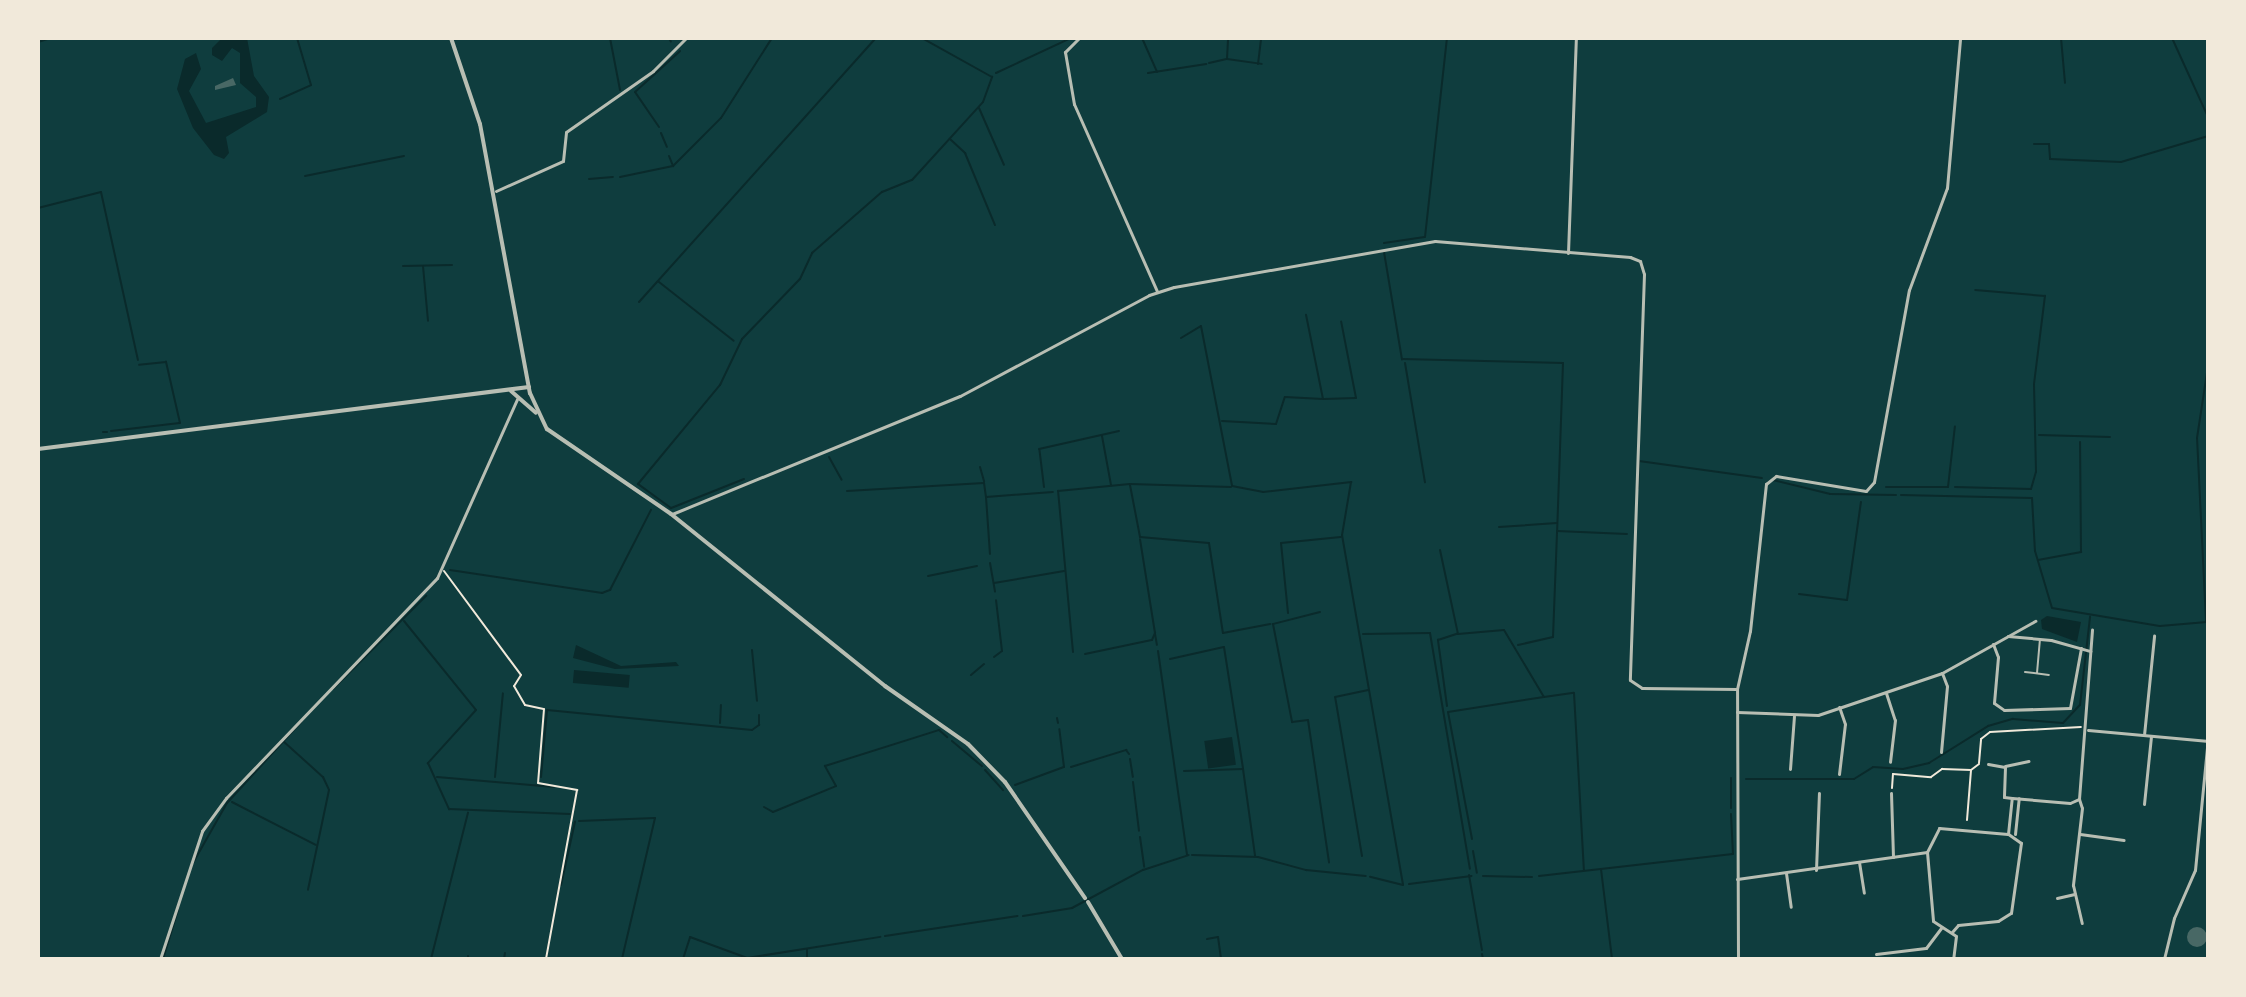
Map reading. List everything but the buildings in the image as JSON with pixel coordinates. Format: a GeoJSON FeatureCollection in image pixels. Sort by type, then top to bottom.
{"type":"FeatureCollection","features":[{"type":"Feature","properties":{"kind":"street"},"geometry":{"type":"LineString","coordinates":[[451,38],[496,191],[529,387],[538,415]]}},
{"type":"Feature","properties":{"kind":"street"},"geometry":{"type":"LineString","coordinates":[[496,191],[563,161],[566,132],[653,71],[686,38]]}},
{"type":"Feature","properties":{"kind":"street"},"geometry":{"type":"LineString","coordinates":[[1079,38],[1065,52],[1074,104],[1157,291]]}},
{"type":"Feature","properties":{"kind":"street"},"geometry":{"type":"LineString","coordinates":[[1568,253],[1576,38]]}},
{"type":"Feature","properties":{"kind":"street"},"geometry":{"type":"LineString","coordinates":[[1738,959],[1737,689],[1750,631],[1766,484],[1776,476],[1866,491],[1874,482],[1909,290],[1947,188],[1960,38]]}},
{"type":"Feature","properties":{"kind":"street"},"geometry":{"type":"LineString","coordinates":[[671,514],[960,396],[1157,291],[1435,241],[1630,257],[1644,267],[1630,680],[1642,688],[1737,689]]}},
{"type":"Feature","properties":{"kind":"street"},"geometry":{"type":"LineString","coordinates":[[38,449],[136,433],[529,387]]}},
{"type":"Feature","properties":{"kind":"street"},"geometry":{"type":"LineString","coordinates":[[511,391],[538,415],[560,443],[671,514],[978,754],[1015,796],[1122,959]]}},
{"type":"Feature","properties":{"kind":"street"},"geometry":{"type":"LineString","coordinates":[[160,959],[190,859],[215,812],[443,570],[517,399]]}},
{"type":"Feature","properties":{"kind":"street"},"geometry":{"type":"LineString","coordinates":[[1737,712],[1794,716],[1886,693],[1942,673],[2035,621]]}},
{"type":"Feature","properties":{"kind":"street"},"geometry":{"type":"LineString","coordinates":[[2082,923],[2075,894],[2092,629]]}},
{"type":"Feature","properties":{"kind":"street"},"geometry":{"type":"LineString","coordinates":[[2008,636],[2041,638],[2090,651]]}},
{"type":"Feature","properties":{"kind":"street"},"geometry":{"type":"LineString","coordinates":[[2144,735],[2154,636]]}},
{"type":"Feature","properties":{"kind":"street"},"geometry":{"type":"LineString","coordinates":[[1993,644],[1998,657],[1994,703],[2004,710],[2070,708],[2081,648]]}},
{"type":"Feature","properties":{"kind":"street"},"geometry":{"type":"LineString","coordinates":[[1941,752],[1947,686],[1942,673]]}},
{"type":"Feature","properties":{"kind":"street"},"geometry":{"type":"LineString","coordinates":[[1886,693],[1895,720],[1890,762]]}},
{"type":"Feature","properties":{"kind":"street"},"geometry":{"type":"LineString","coordinates":[[1839,707],[1845,724],[1839,774]]}},
{"type":"Feature","properties":{"kind":"street"},"geometry":{"type":"LineString","coordinates":[[1790,769],[1794,716]]}},
{"type":"Feature","properties":{"kind":"street"},"geometry":{"type":"LineString","coordinates":[[2087,728],[2208,739],[2195,870],[2174,918],[2164,959]]}},
{"type":"Feature","properties":{"kind":"street"},"geometry":{"type":"LineString","coordinates":[[2144,804],[2151,736]]}},
{"type":"Feature","properties":{"kind":"street"},"geometry":{"type":"LineString","coordinates":[[1988,764],[2005,767],[2028,761]]}},
{"type":"Feature","properties":{"kind":"street"},"geometry":{"type":"LineString","coordinates":[[2005,767],[2004,797],[2070,803],[2079,799]]}},
{"type":"Feature","properties":{"kind":"street"},"geometry":{"type":"LineString","coordinates":[[1816,870],[1819,793]]}},
{"type":"Feature","properties":{"kind":"street"},"geometry":{"type":"LineString","coordinates":[[1891,793],[1893,857]]}},
{"type":"Feature","properties":{"kind":"street"},"geometry":{"type":"LineString","coordinates":[[2008,834],[2012,798]]}},
{"type":"Feature","properties":{"kind":"street"},"geometry":{"type":"LineString","coordinates":[[1953,959],[1952,932],[1958,925],[1998,921],[2011,913],[2021,843],[2015,835],[2019,798]]}},
{"type":"Feature","properties":{"kind":"street"},"geometry":{"type":"LineString","coordinates":[[1952,932],[1933,921],[1927,852],[1939,828],[2015,835]]}},
{"type":"Feature","properties":{"kind":"street"},"geometry":{"type":"LineString","coordinates":[[2080,834],[2124,840]]}},
{"type":"Feature","properties":{"kind":"street"},"geometry":{"type":"LineString","coordinates":[[1736,879],[1927,852]]}},
{"type":"Feature","properties":{"kind":"street"},"geometry":{"type":"LineString","coordinates":[[1859,862],[1864,893]]}},
{"type":"Feature","properties":{"kind":"street"},"geometry":{"type":"LineString","coordinates":[[1786,873],[1791,907]]}},
{"type":"Feature","properties":{"kind":"street"},"geometry":{"type":"LineString","coordinates":[[2057,898],[2075,894]]}},
{"type":"Feature","properties":{"kind":"street"},"geometry":{"type":"LineString","coordinates":[[1876,954],[1926,948],[1942,927]]}},
{"type":"Feature","properties":{"kind":"lane"},"geometry":{"type":"LineString","coordinates":[[2037,673],[2041,638]]}},
{"type":"Feature","properties":{"kind":"lane"},"geometry":{"type":"LineString","coordinates":[[2025,672],[2049,675]]}},
{"type":"Feature","properties":{"kind":"path"},"geometry":{"type":"LineString","coordinates":[[443,570],[521,675],[514,686],[525,705],[544,709],[538,783],[574,788],[578,798],[546,959]]}},
{"type":"Feature","properties":{"kind":"path"},"geometry":{"type":"LineString","coordinates":[[1891,793],[1893,774],[1931,777],[1942,769],[1971,770],[1979,763],[1981,739],[1990,732],[2087,728]]}},
{"type":"Feature","properties":{"kind":"path"},"geometry":{"type":"LineString","coordinates":[[1979,763],[1988,764]]}},
{"type":"Feature","properties":{"kind":"path"},"geometry":{"type":"LineString","coordinates":[[1967,820],[1971,770]]}},
{"type":"Feature","properties":{"kind":"water"},"geometry":{"type":"Polygon","coordinates":[[[222,38],[247,38],[254,76],[269,97],[267,112],[226,137],[229,153],[224,159],[214,155],[193,128],[177,89],[185,59],[196,53],[201,69],[189,91],[206,123],[256,107],[256,97],[240,83],[240,53],[232,48],[222,61],[212,55],[212,48],[222,38]]]}},
{"type":"Feature","properties":{"kind":"water"},"geometry":{"type":"Polygon","coordinates":[[[2047,616],[2081,622],[2077,642],[2042,629],[2041,620],[2047,616]]]}},
{"type":"Feature","properties":{"kind":"water"},"geometry":{"type":"Polygon","coordinates":[[[576,645],[621,666],[676,662],[679,666],[615,669],[573,658],[576,645]]]}},
{"type":"Feature","properties":{"kind":"water"},"geometry":{"type":"Polygon","coordinates":[[[574,670],[630,675],[629,688],[573,683],[574,670]]]}},
{"type":"Feature","properties":{"kind":"water"},"geometry":{"type":"Polygon","coordinates":[[[1232,737],[1236,765],[1208,769],[1204,741],[1232,737]]]}},
{"type":"Feature","properties":{"kind":"waterway"},"geometry":{"type":"LineString","coordinates":[[38,42],[51,38]]}},
{"type":"Feature","properties":{"kind":"waterway"},"geometry":{"type":"LineString","coordinates":[[280,99],[311,85],[297,38]]}},
{"type":"Feature","properties":{"kind":"waterway"},"geometry":{"type":"LineString","coordinates":[[610,38],[620,90]]}},
{"type":"Feature","properties":{"kind":"waterway"},"geometry":{"type":"LineString","coordinates":[[669,38],[671,42]]}},
{"type":"Feature","properties":{"kind":"waterway"},"geometry":{"type":"LineString","coordinates":[[669,156],[673,166],[721,118],[772,38]]}},
{"type":"Feature","properties":{"kind":"waterway"},"geometry":{"type":"LineString","coordinates":[[639,302],[876,38]]}},
{"type":"Feature","properties":{"kind":"waterway"},"geometry":{"type":"LineString","coordinates":[[744,479],[671,508],[638,484],[720,385],[742,339],[800,279],[812,253],[882,192],[912,180],[983,102],[992,77],[922,38]]}},
{"type":"Feature","properties":{"kind":"waterway"},"geometry":{"type":"LineString","coordinates":[[996,73],[1071,38]]}},
{"type":"Feature","properties":{"kind":"waterway"},"geometry":{"type":"LineString","coordinates":[[1142,38],[1157,72]]}},
{"type":"Feature","properties":{"kind":"waterway"},"geometry":{"type":"LineString","coordinates":[[1227,59],[1228,38]]}},
{"type":"Feature","properties":{"kind":"waterway"},"geometry":{"type":"LineString","coordinates":[[1258,64],[1261,38]]}},
{"type":"Feature","properties":{"kind":"waterway"},"geometry":{"type":"LineString","coordinates":[[1384,243],[1425,237],[1447,38]]}},
{"type":"Feature","properties":{"kind":"waterway"},"geometry":{"type":"LineString","coordinates":[[2061,38],[2065,83]]}},
{"type":"Feature","properties":{"kind":"waterway"},"geometry":{"type":"LineString","coordinates":[[2172,38],[2208,117]]}},
{"type":"Feature","properties":{"kind":"waterway"},"geometry":{"type":"LineString","coordinates":[[659,127],[635,92],[680,51]]}},
{"type":"Feature","properties":{"kind":"waterway"},"geometry":{"type":"LineString","coordinates":[[1209,63],[1227,59],[1262,64]]}},
{"type":"Feature","properties":{"kind":"waterway"},"geometry":{"type":"LineString","coordinates":[[1148,73],[1206,64]]}},
{"type":"Feature","properties":{"kind":"waterway"},"geometry":{"type":"LineString","coordinates":[[979,108],[1004,165]]}},
{"type":"Feature","properties":{"kind":"waterway"},"geometry":{"type":"LineString","coordinates":[[661,133],[667,147]]}},
{"type":"Feature","properties":{"kind":"waterway"},"geometry":{"type":"LineString","coordinates":[[2034,144],[2049,144],[2050,159],[2121,162],[2208,136]]}},
{"type":"Feature","properties":{"kind":"waterway"},"geometry":{"type":"LineString","coordinates":[[950,139],[965,153],[995,225]]}},
{"type":"Feature","properties":{"kind":"waterway"},"geometry":{"type":"LineString","coordinates":[[305,176],[404,156]]}},
{"type":"Feature","properties":{"kind":"waterway"},"geometry":{"type":"LineString","coordinates":[[620,177],[673,166]]}},
{"type":"Feature","properties":{"kind":"waterway"},"geometry":{"type":"LineString","coordinates":[[589,179],[613,177]]}},
{"type":"Feature","properties":{"kind":"waterway"},"geometry":{"type":"LineString","coordinates":[[38,208],[101,192],[138,360]]}},
{"type":"Feature","properties":{"kind":"waterway"},"geometry":{"type":"LineString","coordinates":[[1384,252],[1402,359],[1563,363],[1557,531],[1627,534]]}},
{"type":"Feature","properties":{"kind":"waterway"},"geometry":{"type":"LineString","coordinates":[[403,266],[452,265]]}},
{"type":"Feature","properties":{"kind":"waterway"},"geometry":{"type":"LineString","coordinates":[[423,266],[428,321]]}},
{"type":"Feature","properties":{"kind":"waterway"},"geometry":{"type":"LineString","coordinates":[[659,282],[734,341]]}},
{"type":"Feature","properties":{"kind":"waterway"},"geometry":{"type":"LineString","coordinates":[[1955,487],[2031,489],[2036,472],[2034,384],[2045,296],[1975,290]]}},
{"type":"Feature","properties":{"kind":"waterway"},"geometry":{"type":"LineString","coordinates":[[1222,421],[1276,424],[1285,397],[1323,399],[1306,315]]}},
{"type":"Feature","properties":{"kind":"waterway"},"geometry":{"type":"LineString","coordinates":[[1324,399],[1356,398],[1341,321]]}},
{"type":"Feature","properties":{"kind":"waterway"},"geometry":{"type":"LineString","coordinates":[[1181,338],[1201,326],[1232,486],[1263,492],[1351,482],[1342,535],[1403,885],[1370,877]]}},
{"type":"Feature","properties":{"kind":"waterway"},"geometry":{"type":"LineString","coordinates":[[111,431],[180,423],[166,362],[139,365]]}},
{"type":"Feature","properties":{"kind":"waterway"},"geometry":{"type":"LineString","coordinates":[[1405,363],[1425,482]]}},
{"type":"Feature","properties":{"kind":"waterway"},"geometry":{"type":"LineString","coordinates":[[2206,621],[2197,438],[2208,366]]}},
{"type":"Feature","properties":{"kind":"waterway"},"geometry":{"type":"LineString","coordinates":[[1886,487],[1948,487],[1955,426]]}},
{"type":"Feature","properties":{"kind":"waterway"},"geometry":{"type":"LineString","coordinates":[[1044,487],[1039,449],[1119,431]]}},
{"type":"Feature","properties":{"kind":"waterway"},"geometry":{"type":"LineString","coordinates":[[2039,435],[2110,437]]}},
{"type":"Feature","properties":{"kind":"waterway"},"geometry":{"type":"LineString","coordinates":[[1102,436],[1111,485]]}},
{"type":"Feature","properties":{"kind":"waterway"},"geometry":{"type":"LineString","coordinates":[[2038,560],[2081,552],[2080,442]]}},
{"type":"Feature","properties":{"kind":"waterway"},"geometry":{"type":"LineString","coordinates":[[829,457],[842,480]]}},
{"type":"Feature","properties":{"kind":"waterway"},"geometry":{"type":"LineString","coordinates":[[1638,488],[1639,461],[1762,478]]}},
{"type":"Feature","properties":{"kind":"waterway"},"geometry":{"type":"LineString","coordinates":[[980,467],[984,481]]}},
{"type":"Feature","properties":{"kind":"waterway"},"geometry":{"type":"LineString","coordinates":[[1773,480],[1830,494],[1896,495]]}},
{"type":"Feature","properties":{"kind":"waterway"},"geometry":{"type":"LineString","coordinates":[[847,491],[984,483],[986,497],[1053,492]]}},
{"type":"Feature","properties":{"kind":"waterway"},"geometry":{"type":"LineString","coordinates":[[1073,652],[1058,491],[1130,484],[1231,487]]}},
{"type":"Feature","properties":{"kind":"waterway"},"geometry":{"type":"LineString","coordinates":[[1130,485],[1140,537],[1209,543],[1223,633],[1270,624]]}},
{"type":"Feature","properties":{"kind":"waterway"},"geometry":{"type":"LineString","coordinates":[[1901,495],[2032,498],[2035,551],[2052,608],[2160,626],[2207,622]]}},
{"type":"Feature","properties":{"kind":"waterway"},"geometry":{"type":"LineString","coordinates":[[986,497],[990,554]]}},
{"type":"Feature","properties":{"kind":"waterway"},"geometry":{"type":"LineString","coordinates":[[1799,594],[1847,600],[1861,502]]}},
{"type":"Feature","properties":{"kind":"waterway"},"geometry":{"type":"LineString","coordinates":[[450,570],[602,593],[610,590],[651,510]]}},
{"type":"Feature","properties":{"kind":"waterway"},"geometry":{"type":"LineString","coordinates":[[1499,527],[1557,523]]}},
{"type":"Feature","properties":{"kind":"waterway"},"geometry":{"type":"LineString","coordinates":[[1518,645],[1553,637],[1557,532]]}},
{"type":"Feature","properties":{"kind":"waterway"},"geometry":{"type":"LineString","coordinates":[[1288,613],[1281,543],[1341,537]]}},
{"type":"Feature","properties":{"kind":"waterway"},"geometry":{"type":"LineString","coordinates":[[1085,654],[1152,640],[1155,633],[1140,539]]}},
{"type":"Feature","properties":{"kind":"waterway"},"geometry":{"type":"LineString","coordinates":[[1440,550],[1458,634],[1504,630],[1544,697],[1574,693],[1584,870]]}},
{"type":"Feature","properties":{"kind":"waterway"},"geometry":{"type":"LineString","coordinates":[[990,563],[995,592]]}},
{"type":"Feature","properties":{"kind":"waterway"},"geometry":{"type":"LineString","coordinates":[[928,576],[977,566]]}},
{"type":"Feature","properties":{"kind":"waterway"},"geometry":{"type":"LineString","coordinates":[[994,583],[1064,571]]}},
{"type":"Feature","properties":{"kind":"waterway"},"geometry":{"type":"LineString","coordinates":[[333,689],[426,596]]}},
{"type":"Feature","properties":{"kind":"waterway"},"geometry":{"type":"LineString","coordinates":[[994,657],[1002,651],[996,600]]}},
{"type":"Feature","properties":{"kind":"waterway"},"geometry":{"type":"LineString","coordinates":[[1320,612],[1273,624],[1292,722],[1308,720],[1329,862]]}},
{"type":"Feature","properties":{"kind":"waterway"},"geometry":{"type":"LineString","coordinates":[[1746,779],[1854,779],[1873,767],[1903,769],[1929,763],[1988,726],[2013,719],[2063,723],[2080,705],[2090,617]]}},
{"type":"Feature","properties":{"kind":"waterway"},"geometry":{"type":"LineString","coordinates":[[404,621],[476,710],[428,763],[449,809],[570,814]]}},
{"type":"Feature","properties":{"kind":"waterway"},"geometry":{"type":"LineString","coordinates":[[1363,634],[1430,633],[1470,869]]}},
{"type":"Feature","properties":{"kind":"waterway"},"geometry":{"type":"LineString","coordinates":[[1155,634],[1157,645]]}},
{"type":"Feature","properties":{"kind":"waterway"},"geometry":{"type":"LineString","coordinates":[[1447,706],[1438,640],[1457,634]]}},
{"type":"Feature","properties":{"kind":"waterway"},"geometry":{"type":"LineString","coordinates":[[1170,659],[1224,647],[1243,769]]}},
{"type":"Feature","properties":{"kind":"waterway"},"geometry":{"type":"LineString","coordinates":[[752,650],[757,701]]}},
{"type":"Feature","properties":{"kind":"waterway"},"geometry":{"type":"LineString","coordinates":[[1158,651],[1187,855]]}},
{"type":"Feature","properties":{"kind":"waterway"},"geometry":{"type":"LineString","coordinates":[[971,675],[984,664]]}},
{"type":"Feature","properties":{"kind":"waterway"},"geometry":{"type":"LineString","coordinates":[[1362,856],[1335,697],[1368,690]]}},
{"type":"Feature","properties":{"kind":"waterway"},"geometry":{"type":"LineString","coordinates":[[495,777],[503,693]]}},
{"type":"Feature","properties":{"kind":"waterway"},"geometry":{"type":"LineString","coordinates":[[1472,839],[1448,712],[1544,697]]}},
{"type":"Feature","properties":{"kind":"waterway"},"geometry":{"type":"LineString","coordinates":[[720,723],[721,705]]}},
{"type":"Feature","properties":{"kind":"waterway"},"geometry":{"type":"LineString","coordinates":[[541,777],[547,710],[752,730],[759,725],[759,715]]}},
{"type":"Feature","properties":{"kind":"waterway"},"geometry":{"type":"LineString","coordinates":[[1057,718],[1058,723]]}},
{"type":"Feature","properties":{"kind":"waterway"},"geometry":{"type":"LineString","coordinates":[[193,863],[227,803],[301,722]]}},
{"type":"Feature","properties":{"kind":"waterway"},"geometry":{"type":"LineString","coordinates":[[1015,785],[1064,767],[1059,729]]}},
{"type":"Feature","properties":{"kind":"waterway"},"geometry":{"type":"LineString","coordinates":[[764,807],[773,812],[836,786],[825,766],[939,730],[947,737]]}},
{"type":"Feature","properties":{"kind":"waterway"},"geometry":{"type":"LineString","coordinates":[[283,741],[323,777],[329,790],[308,890]]}},
{"type":"Feature","properties":{"kind":"waterway"},"geometry":{"type":"LineString","coordinates":[[952,741],[982,766]]}},
{"type":"Feature","properties":{"kind":"waterway"},"geometry":{"type":"LineString","coordinates":[[1071,767],[1126,750],[1129,754]]}},
{"type":"Feature","properties":{"kind":"waterway"},"geometry":{"type":"LineString","coordinates":[[1130,759],[1133,777]]}},
{"type":"Feature","properties":{"kind":"waterway"},"geometry":{"type":"LineString","coordinates":[[1184,771],[1243,769],[1255,856]]}},
{"type":"Feature","properties":{"kind":"waterway"},"geometry":{"type":"LineString","coordinates":[[985,770],[1003,790]]}},
{"type":"Feature","properties":{"kind":"waterway"},"geometry":{"type":"LineString","coordinates":[[437,777],[554,787]]}},
{"type":"Feature","properties":{"kind":"waterway"},"geometry":{"type":"LineString","coordinates":[[1731,778],[1731,808]]}},
{"type":"Feature","properties":{"kind":"waterway"},"geometry":{"type":"LineString","coordinates":[[1133,782],[1139,831]]}},
{"type":"Feature","properties":{"kind":"waterway"},"geometry":{"type":"LineString","coordinates":[[232,802],[316,845]]}},
{"type":"Feature","properties":{"kind":"waterway"},"geometry":{"type":"LineString","coordinates":[[431,959],[468,813]]}},
{"type":"Feature","properties":{"kind":"waterway"},"geometry":{"type":"LineString","coordinates":[[1539,876],[1733,854],[1731,814]]}},
{"type":"Feature","properties":{"kind":"waterway"},"geometry":{"type":"LineString","coordinates":[[579,821],[655,818],[622,959]]}},
{"type":"Feature","properties":{"kind":"waterway"},"geometry":{"type":"LineString","coordinates":[[561,885],[575,822]]}},
{"type":"Feature","properties":{"kind":"waterway"},"geometry":{"type":"LineString","coordinates":[[1140,837],[1144,867]]}},
{"type":"Feature","properties":{"kind":"waterway"},"geometry":{"type":"LineString","coordinates":[[1473,851],[1477,873]]}},
{"type":"Feature","properties":{"kind":"waterway"},"geometry":{"type":"LineString","coordinates":[[1023,916],[1072,908],[1143,870],[1189,855]]}},
{"type":"Feature","properties":{"kind":"waterway"},"geometry":{"type":"LineString","coordinates":[[1192,855],[1258,857],[1306,870],[1366,876]]}},
{"type":"Feature","properties":{"kind":"waterway"},"geometry":{"type":"LineString","coordinates":[[1601,869],[1612,959]]}},
{"type":"Feature","properties":{"kind":"waterway"},"geometry":{"type":"LineString","coordinates":[[1469,875],[1482,950]]}},
{"type":"Feature","properties":{"kind":"waterway"},"geometry":{"type":"LineString","coordinates":[[1409,884],[1471,876]]}},
{"type":"Feature","properties":{"kind":"waterway"},"geometry":{"type":"LineString","coordinates":[[1483,876],[1532,877]]}},
{"type":"Feature","properties":{"kind":"waterway"},"geometry":{"type":"LineString","coordinates":[[163,959],[178,910]]}},
{"type":"Feature","properties":{"kind":"waterway"},"geometry":{"type":"LineString","coordinates":[[885,936],[1017,916]]}},
{"type":"Feature","properties":{"kind":"waterway"},"geometry":{"type":"LineString","coordinates":[[683,959],[690,937],[747,958],[880,937]]}},
{"type":"Feature","properties":{"kind":"waterway"},"geometry":{"type":"LineString","coordinates":[[1207,939],[1218,937],[1221,959]]}},
{"type":"Feature","properties":{"kind":"waterway"},"geometry":{"type":"LineString","coordinates":[[807,949],[807,959]]}},
{"type":"Feature","properties":{"kind":"waterway"},"geometry":{"type":"LineString","coordinates":[[504,959],[505,953]]}},
{"type":"Feature","properties":{"kind":"waterway"},"geometry":{"type":"LineString","coordinates":[[1482,954],[1483,959]]}}]}
